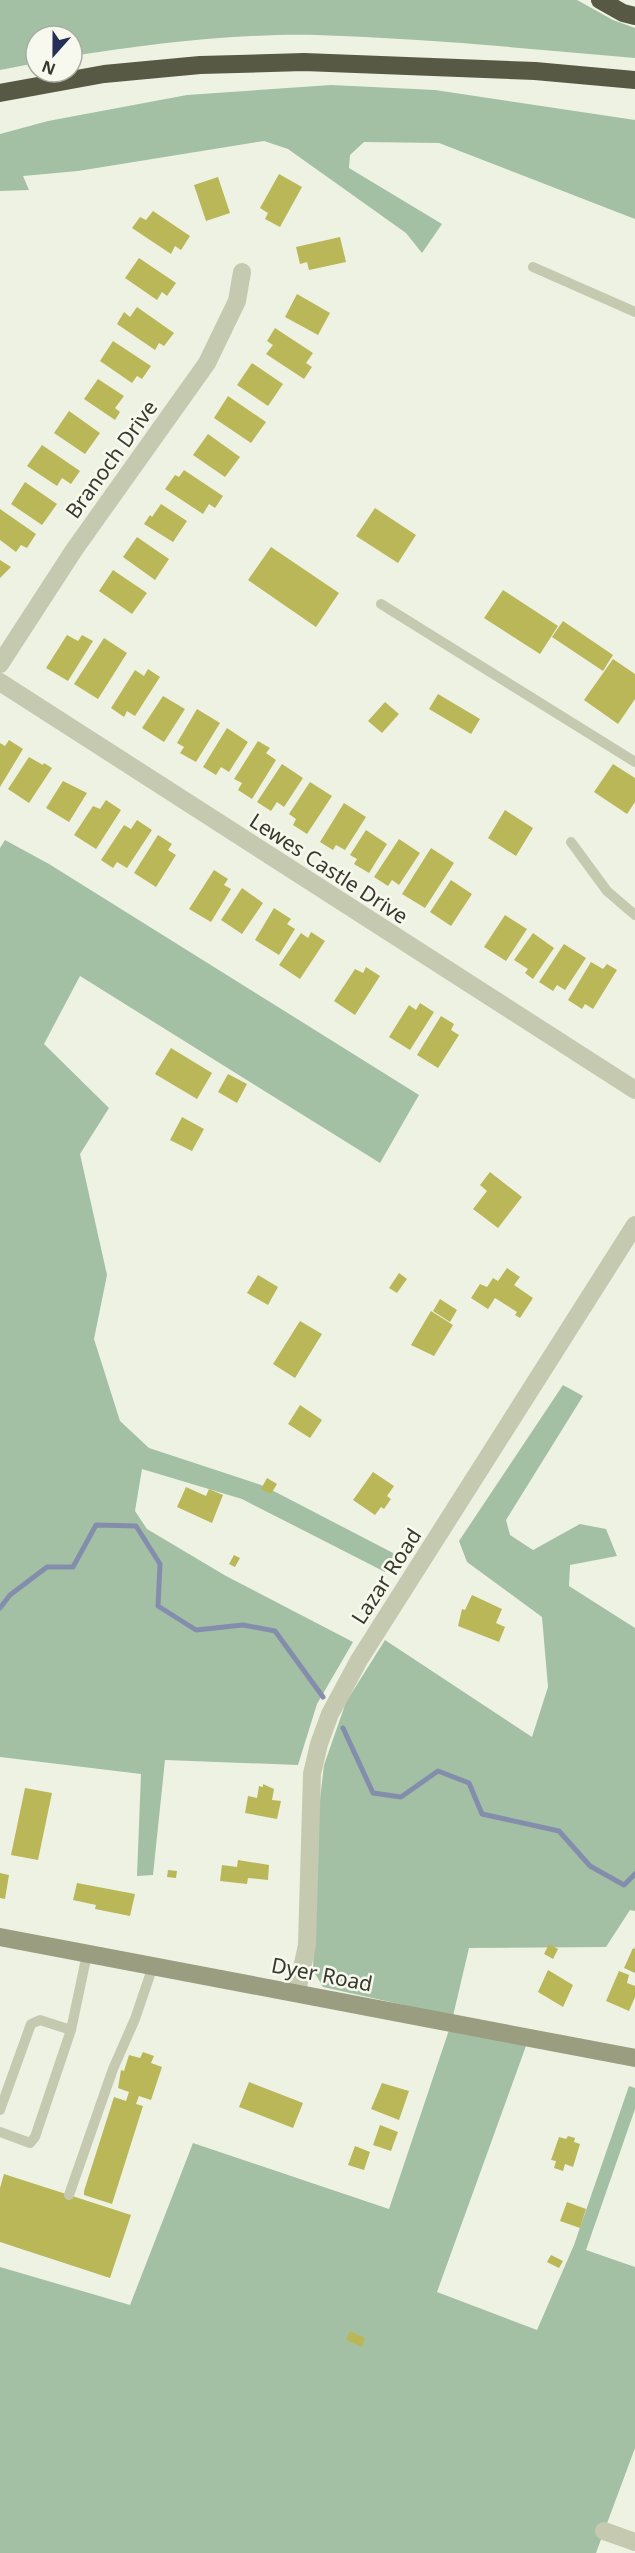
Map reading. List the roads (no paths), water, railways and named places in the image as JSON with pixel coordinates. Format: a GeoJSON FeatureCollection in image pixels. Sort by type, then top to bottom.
{"type":"FeatureCollection","features":[{"type":"Feature","properties":{"kind":"highway"},"geometry":{"type":"LineString","coordinates":[[600,0],[623,13],[635,16]]}},
{"type":"Feature","properties":{"kind":"highway"},"geometry":{"type":"LineString","coordinates":[[0,93],[104,74],[200,65],[292,62],[524,70],[635,80]]}},
{"type":"Feature","properties":{"kind":"highway"},"geometry":{"type":"LineString","coordinates":[[577,76],[635,90]]}},
{"type":"Feature","properties":{"kind":"street","name":"Branoch Drive"},"geometry":{"type":"LineString","coordinates":[[0,664],[74,550],[207,363],[237,301],[242,272]]}},
{"type":"Feature","properties":{"kind":"street","name":"Lewes Castle Drive"},"geometry":{"type":"LineString","coordinates":[[0,682],[635,1090]]}},
{"type":"Feature","properties":{"kind":"street","name":"Lazar Road"},"geometry":{"type":"LineString","coordinates":[[297,1992],[307,1945],[312,1774],[319,1744],[330,1714],[359,1660],[635,1225]]}},
{"type":"Feature","properties":{"kind":"street","name":"Dyer Road"},"geometry":{"type":"LineString","coordinates":[[0,1937],[635,2058]]}},
{"type":"Feature","properties":{"kind":"street"},"geometry":{"type":"LineString","coordinates":[[604,2531],[635,2542]]}},
{"type":"Feature","properties":{"kind":"lane"},"geometry":{"type":"LineString","coordinates":[[533,267],[635,312]]}},
{"type":"Feature","properties":{"kind":"lane"},"geometry":{"type":"LineString","coordinates":[[381,604],[635,762]]}},
{"type":"Feature","properties":{"kind":"lane"},"geometry":{"type":"LineString","coordinates":[[571,842],[607,891],[635,915]]}},
{"type":"Feature","properties":{"kind":"lane"},"geometry":{"type":"LineString","coordinates":[[0,2132],[30,2143],[35,2137],[71,2030],[87,1954]]}},
{"type":"Feature","properties":{"kind":"lane"},"geometry":{"type":"LineString","coordinates":[[69,2194],[112,2069],[135,2019],[153,1966]]}},
{"type":"Feature","properties":{"kind":"lane"},"geometry":{"type":"LineString","coordinates":[[0,2110],[31,2024],[40,2020],[71,2030]]}},
{"type":"Feature","properties":{"kind":"waterway"},"geometry":{"type":"LineString","coordinates":[[0,1608],[10,1595],[47,1567],[73,1567],[96,1525],[136,1526],[160,1564],[158,1606],[196,1630],[243,1625],[275,1631],[323,1697]]}},
{"type":"Feature","properties":{"kind":"waterway"},"geometry":{"type":"LineString","coordinates":[[343,1728],[373,1793],[401,1797],[438,1771],[469,1783],[482,1814],[559,1831],[590,1866],[624,1885],[635,1874]]}}]}
